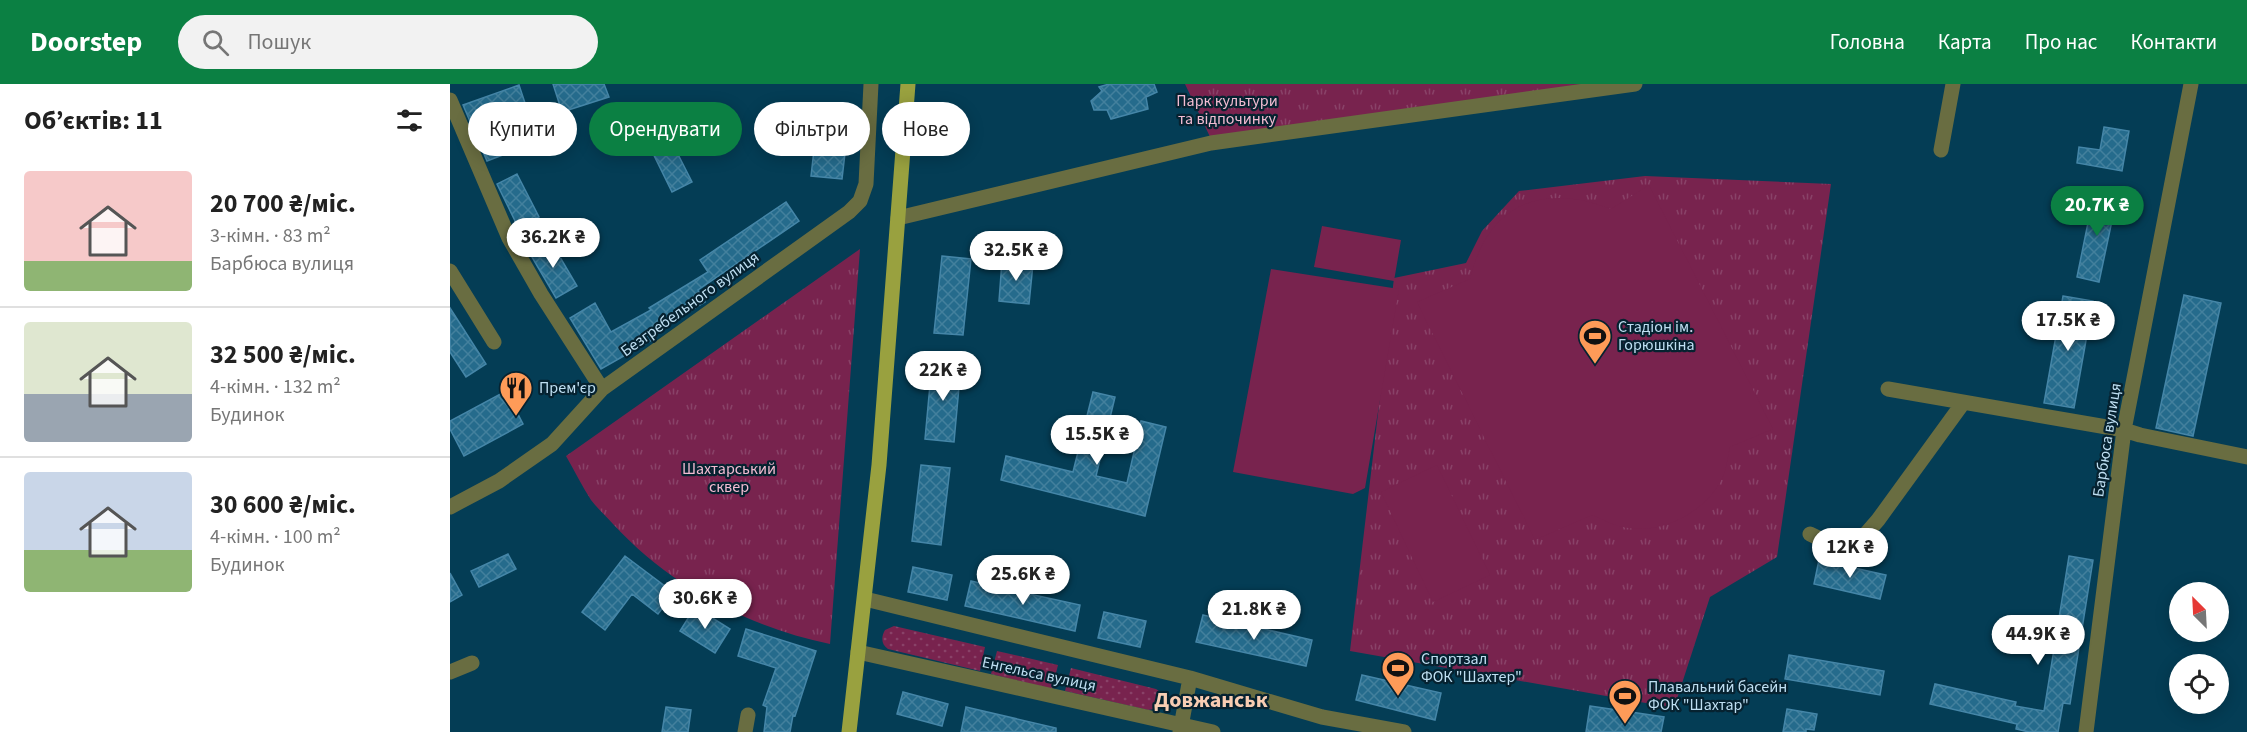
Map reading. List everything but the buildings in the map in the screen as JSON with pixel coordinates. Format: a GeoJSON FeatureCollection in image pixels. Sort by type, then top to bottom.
{"type":"FeatureCollection","features":[{"type":"Feature","properties":{"kind":"main road"},"geometry":{"type":"LineString","coordinates":[[849,732],[879,465],[908,84]]}},
{"type":"Feature","properties":{"kind":"street","name":"Безгребельного вулиця"},"geometry":{"type":"LineString","coordinates":[[450,507],[499,481],[552,444],[602,389],[849,212],[860,201],[866,184],[871,84]]}},
{"type":"Feature","properties":{"kind":"street"},"geometry":{"type":"LineString","coordinates":[[898,218],[1211,143],[1635,84]]}},
{"type":"Feature","properties":{"kind":"street"},"geometry":{"type":"LineString","coordinates":[[1941,150],[1953,84]]}},
{"type":"Feature","properties":{"kind":"street","name":"Барбюса вулиця"},"geometry":{"type":"LineString","coordinates":[[2086,732],[2124,430],[2191,84]]}},
{"type":"Feature","properties":{"kind":"street"},"geometry":{"type":"LineString","coordinates":[[450,100],[509,238],[541,294],[602,389]]}},
{"type":"Feature","properties":{"kind":"street"},"geometry":{"type":"LineString","coordinates":[[450,271],[494,342]]}},
{"type":"Feature","properties":{"kind":"street"},"geometry":{"type":"LineString","coordinates":[[1888,389],[2124,430],[2247,457]]}},
{"type":"Feature","properties":{"kind":"street"},"geometry":{"type":"LineString","coordinates":[[1810,534],[1835,546],[1848,548],[1858,543],[1878,520],[1964,403]]}},
{"type":"Feature","properties":{"kind":"street","name":"Енгельса вулиця"},"geometry":{"type":"LineString","coordinates":[[865,599],[1190,678],[1322,717],[1404,732]]}},
{"type":"Feature","properties":{"kind":"street","name":"Енгельса вулиця"},"geometry":{"type":"LineString","coordinates":[[858,652],[1181,728],[1213,732]]}},
{"type":"Feature","properties":{"kind":"street"},"geometry":{"type":"LineString","coordinates":[[450,672],[471,663]]}},
{"type":"Feature","properties":{"kind":"street"},"geometry":{"type":"LineString","coordinates":[[1181,728],[1190,678]]}},
{"type":"Feature","properties":{"kind":"street"},"geometry":{"type":"LineString","coordinates":[[745,732],[748,715]]}},
{"type":"Feature","properties":{"kind":"green space","name":"Парк культури та відпочинку"},"geometry":{"type":"Polygon","coordinates":[[[1185,84],[1616,84],[1211,139],[1185,84]]]}},
{"type":"Feature","properties":{"kind":"green space"},"geometry":{"type":"Polygon","coordinates":[[[1645,176],[1831,184],[1777,557],[1710,597],[1674,708],[1350,651],[1394,278],[1466,263],[1482,231],[1519,191],[1645,176]]]}},
{"type":"Feature","properties":{"kind":"green space","name":"Стадіон ім. Горюшкіна"},"geometry":{"type":"Polygon","coordinates":[[[1649,185],[1773,429],[1730,447],[1725,471],[1717,487],[1696,509],[1682,518],[1653,528],[1638,529],[1619,526],[1592,515],[1535,540],[1417,302],[1470,279],[1478,253],[1490,233],[1504,217],[1521,206],[1541,200],[1562,198],[1586,201],[1611,209],[1649,185]]]}},
{"type":"Feature","properties":{"kind":"green space"},"geometry":{"type":"Polygon","coordinates":[[[1322,226],[1401,240],[1394,281],[1314,267],[1322,226]]]}},
{"type":"Feature","properties":{"kind":"green space","name":"Шахтарський сквер"},"geometry":{"type":"Polygon","coordinates":[[[860,249],[830,644],[799,637],[740,615],[685,585],[659,567],[593,503],[566,456],[860,249]]]}},
{"type":"Feature","properties":{"kind":"green space"},"geometry":{"type":"Polygon","coordinates":[[[1271,269],[1399,289],[1365,488],[1353,494],[1233,472],[1271,269]]]}},
{"type":"Feature","properties":{"kind":"green space"},"geometry":{"type":"Polygon","coordinates":[[[1437,465],[1490,575],[1433,602],[1381,492],[1437,465]]]}},
{"type":"Feature","properties":{"kind":"green space"},"geometry":{"type":"Polygon","coordinates":[[[894,626],[985,647],[980,671],[888,649],[883,643],[883,635],[885,630],[894,626]]]}},
{"type":"Feature","properties":{"kind":"green space"},"geometry":{"type":"Polygon","coordinates":[[[997,651],[1058,665],[1052,689],[991,674],[997,651]]]}},
{"type":"Feature","properties":{"kind":"green space"},"geometry":{"type":"Polygon","coordinates":[[[1071,668],[1156,689],[1159,691],[1154,709],[1148,710],[1065,691],[1071,668]]]}},
{"type":"Feature","properties":{"kind":"place","name":"Стадіон ім. Горюшкіна"},"geometry":{"type":"Point","coordinates":[1595,365]}},
{"type":"Feature","properties":{"kind":"place","name":"Прем'єр"},"geometry":{"type":"Point","coordinates":[516,417]}},
{"type":"Feature","properties":{"kind":"place","name":"Спортзал ФОК \"Шахтер\""},"geometry":{"type":"Point","coordinates":[1398,697]}},
{"type":"Feature","properties":{"kind":"place","name":"Плавальний басейн ФОК \"Шахтар\""},"geometry":{"type":"Point","coordinates":[1625,725]}},
{"type":"Feature","properties":{"kind":"district","name":"Довжанськ"},"geometry":{"type":"Point","coordinates":[1211,700]}}]}
